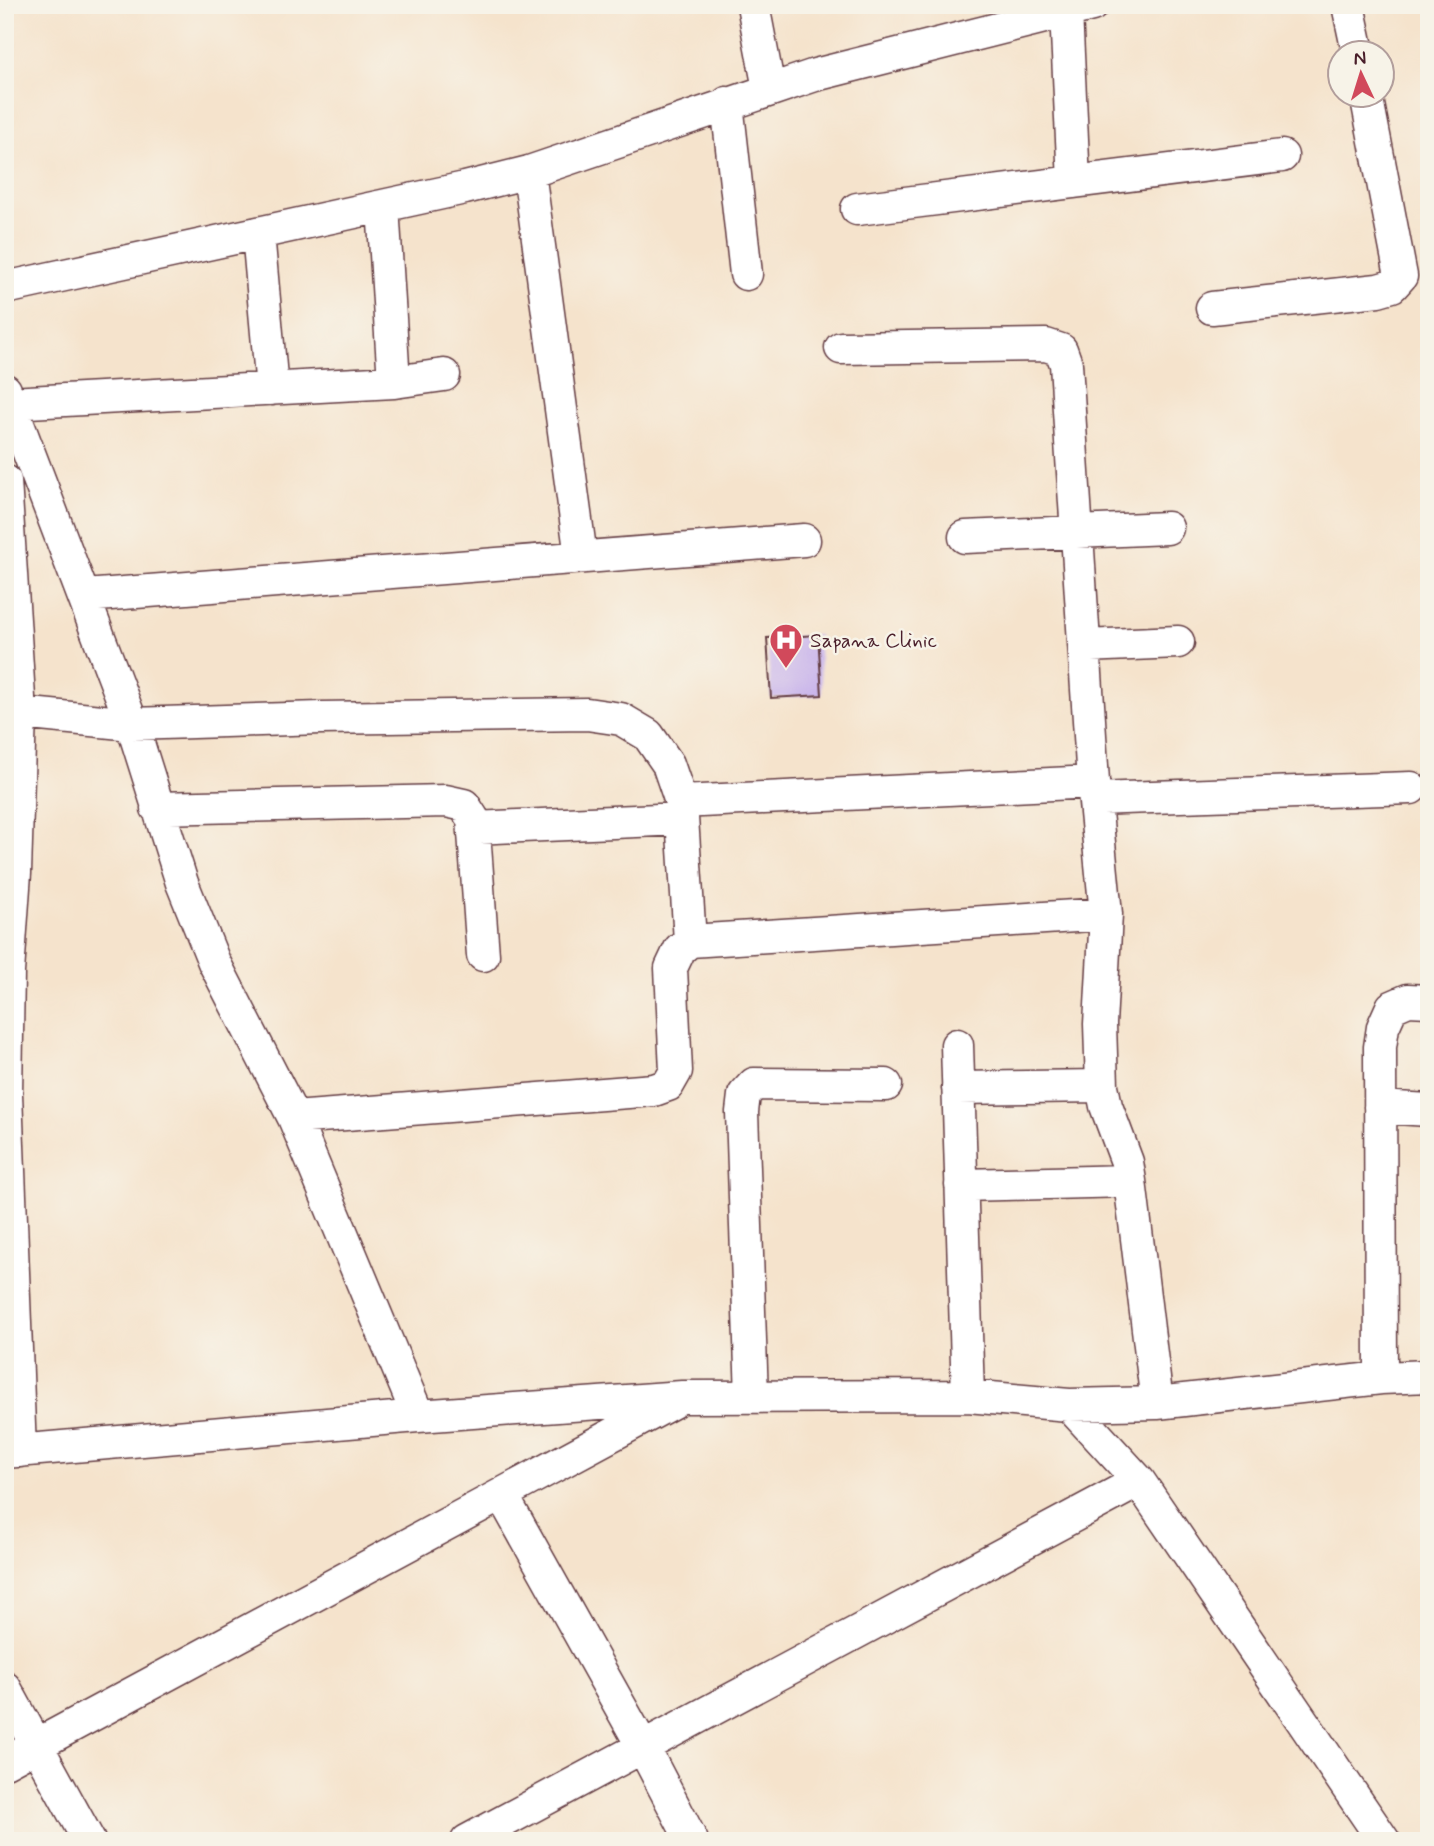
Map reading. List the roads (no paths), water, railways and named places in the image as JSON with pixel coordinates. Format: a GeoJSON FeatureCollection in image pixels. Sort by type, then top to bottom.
{"type":"FeatureCollection","features":[{"type":"Feature","properties":{"kind":"street"},"geometry":{"type":"LineString","coordinates":[[753,5],[769,89]]}},
{"type":"Feature","properties":{"kind":"street"},"geometry":{"type":"LineString","coordinates":[[1348,5],[1354,38]]}},
{"type":"Feature","properties":{"kind":"street"},"geometry":{"type":"LineString","coordinates":[[5,288],[529,172],[815,75],[1079,8],[1074,182]]}},
{"type":"Feature","properties":{"kind":"street"},"geometry":{"type":"LineString","coordinates":[[727,103],[746,274]]}},
{"type":"Feature","properties":{"kind":"street"},"geometry":{"type":"LineString","coordinates":[[1212,308],[1378,290],[1392,286],[1401,275],[1369,108]]}},
{"type":"Feature","properties":{"kind":"street"},"geometry":{"type":"LineString","coordinates":[[857,209],[1282,156]]}},
{"type":"Feature","properties":{"kind":"street"},"geometry":{"type":"LineString","coordinates":[[529,172],[581,557]]}},
{"type":"Feature","properties":{"kind":"street"},"geometry":{"type":"LineString","coordinates":[[383,206],[394,382]]}},
{"type":"Feature","properties":{"kind":"street"},"geometry":{"type":"LineString","coordinates":[[258,233],[272,389]]}},
{"type":"Feature","properties":{"kind":"street"},"geometry":{"type":"LineString","coordinates":[[841,348],[1046,345],[1061,350],[1066,364],[1094,790],[1107,914],[1100,1024],[1102,1086],[1106,1106],[1127,1162],[1157,1403]]}},
{"type":"Feature","properties":{"kind":"street"},"geometry":{"type":"LineString","coordinates":[[418,1416],[294,1118],[214,962],[182,883],[132,724],[8,396],[272,389],[394,382],[444,374]]}},
{"type":"Feature","properties":{"kind":"street"},"geometry":{"type":"LineString","coordinates":[[5,481],[8,579],[20,713],[10,875],[6,1094],[13,1452],[418,1416],[682,1397],[968,1396],[1069,1405],[1157,1403],[1381,1378],[1429,1376]]}},
{"type":"Feature","properties":{"kind":"street"},"geometry":{"type":"LineString","coordinates":[[965,537],[1167,528]]}},
{"type":"Feature","properties":{"kind":"street"},"geometry":{"type":"LineString","coordinates":[[85,596],[804,540]]}},
{"type":"Feature","properties":{"kind":"street"},"geometry":{"type":"LineString","coordinates":[[1085,646],[1178,642]]}},
{"type":"Feature","properties":{"kind":"street"},"geometry":{"type":"LineString","coordinates":[[20,713],[132,724],[587,714],[621,719],[648,735],[668,764],[682,810],[690,941]]}},
{"type":"Feature","properties":{"kind":"street"},"geometry":{"type":"LineString","coordinates":[[474,828],[682,810],[1094,790],[1411,788]]}},
{"type":"Feature","properties":{"kind":"street"},"geometry":{"type":"LineString","coordinates":[[157,808],[446,801],[464,805],[473,819],[483,955]]}},
{"type":"Feature","properties":{"kind":"street"},"geometry":{"type":"LineString","coordinates":[[294,1118],[654,1090],[668,1085],[676,1071],[671,968],[680,949],[690,941],[1107,914]]}},
{"type":"Feature","properties":{"kind":"street"},"geometry":{"type":"LineString","coordinates":[[1381,1378],[1380,1047],[1383,1027],[1392,1007],[1408,1000],[1429,1001]]}},
{"type":"Feature","properties":{"kind":"street"},"geometry":{"type":"LineString","coordinates":[[957,1045],[968,1396]]}},
{"type":"Feature","properties":{"kind":"street"},"geometry":{"type":"LineString","coordinates":[[752,1397],[742,1112],[744,1095],[754,1084],[886,1085]]}},
{"type":"Feature","properties":{"kind":"street"},"geometry":{"type":"LineString","coordinates":[[958,1088],[1102,1086]]}},
{"type":"Feature","properties":{"kind":"street"},"geometry":{"type":"LineString","coordinates":[[1380,1107],[1429,1110]]}},
{"type":"Feature","properties":{"kind":"street"},"geometry":{"type":"LineString","coordinates":[[961,1185],[1130,1181]]}},
{"type":"Feature","properties":{"kind":"street"},"geometry":{"type":"LineString","coordinates":[[5,1762],[682,1397]]}},
{"type":"Feature","properties":{"kind":"street"},"geometry":{"type":"LineString","coordinates":[[1069,1405],[1139,1481],[1384,1841]]}},
{"type":"Feature","properties":{"kind":"street"},"geometry":{"type":"LineString","coordinates":[[467,1841],[1139,1481]]}},
{"type":"Feature","properties":{"kind":"street"},"geometry":{"type":"LineString","coordinates":[[502,1495],[643,1747],[692,1841]]}},
{"type":"Feature","properties":{"kind":"street"},"geometry":{"type":"LineString","coordinates":[[5,1688],[89,1841]]}},
{"type":"Feature","properties":{"kind":"place","name":"Sapana Clinic"},"geometry":{"type":"Point","coordinates":[786,670]}}]}
